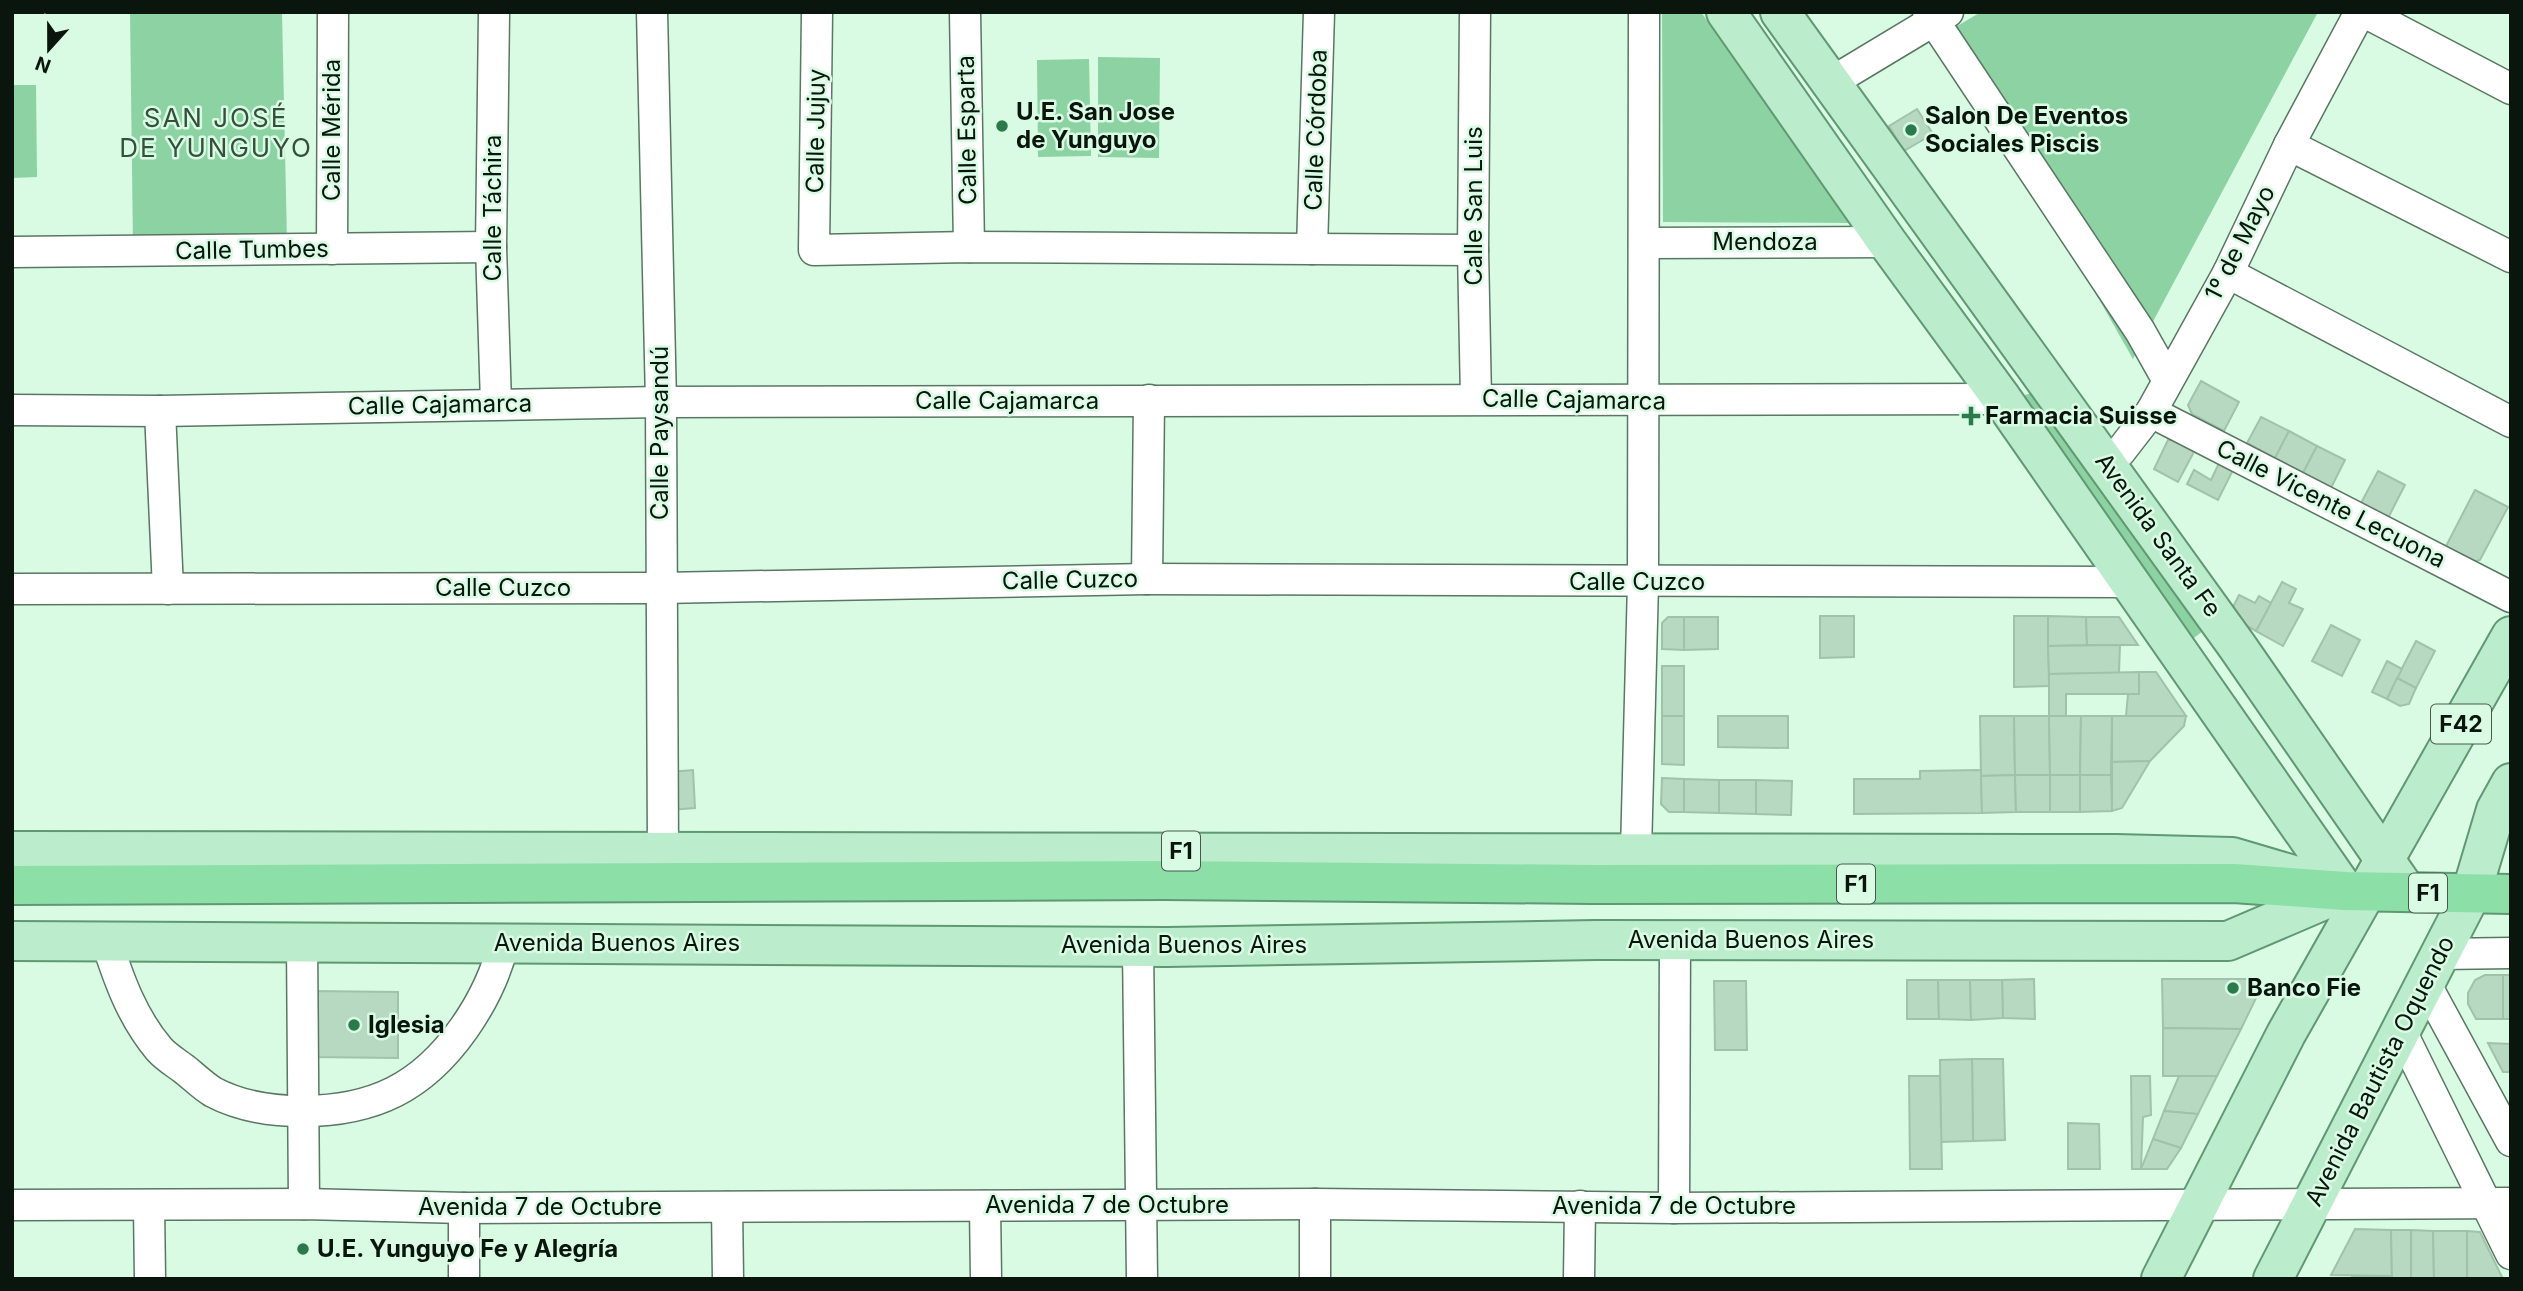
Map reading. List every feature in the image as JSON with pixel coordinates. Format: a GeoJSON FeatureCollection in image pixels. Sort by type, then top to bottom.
{"type":"FeatureCollection","features":[{"type":"Feature","properties":{"kind":"highway","name":"Avenida Buenos Aires"},"geometry":{"type":"LineString","coordinates":[[12,885],[1177,880],[1592,884],[2365,881],[2407,892],[2511,894]]}},
{"type":"Feature","properties":{"kind":"highway","name":"Avenida Buenos Aires"},"geometry":{"type":"LineString","coordinates":[[12,910],[2239,906],[2365,881]]}},
{"type":"Feature","properties":{"kind":"main road","name":"Avenida Santa Fe"},"geometry":{"type":"LineString","coordinates":[[1726,12],[2129,582],[2365,881]]}},
{"type":"Feature","properties":{"kind":"main road","name":"Avenida Santa Fe"},"geometry":{"type":"LineString","coordinates":[[1780,12],[2237,646],[2365,881]]}},
{"type":"Feature","properties":{"kind":"main road","name":"F42"},"geometry":{"type":"LineString","coordinates":[[2161,1279],[2365,881],[2511,636]]}},
{"type":"Feature","properties":{"kind":"main road","name":"Avenida Bautista Oquendo"},"geometry":{"type":"LineString","coordinates":[[2273,1279],[2471,894],[2496,810],[2511,783]]}},
{"type":"Feature","properties":{"kind":"main road","name":"Avenida Buenos Aires"},"geometry":{"type":"LineString","coordinates":[[12,851],[663,854],[1636,852],[2232,857],[2365,881]]}},
{"type":"Feature","properties":{"kind":"main road","name":"Avenida Buenos Aires"},"geometry":{"type":"LineString","coordinates":[[12,941],[1138,947],[1675,939],[2228,941],[2365,881]]}},
{"type":"Feature","properties":{"kind":"street","name":"Calle Mérida"},"geometry":{"type":"LineString","coordinates":[[332,248],[333,12]]}},
{"type":"Feature","properties":{"kind":"street","name":"Calle Táchira"},"geometry":{"type":"LineString","coordinates":[[494,12],[491,247],[496,403]]}},
{"type":"Feature","properties":{"kind":"street","name":"Calle Paysandú"},"geometry":{"type":"LineString","coordinates":[[652,12],[661,402],[663,854]]}},
{"type":"Feature","properties":{"kind":"street","name":"Calle Jujuy"},"geometry":{"type":"LineString","coordinates":[[817,12],[814,250],[969,247]]}},
{"type":"Feature","properties":{"kind":"street","name":"Calle Esparta"},"geometry":{"type":"LineString","coordinates":[[965,12],[969,247]]}},
{"type":"Feature","properties":{"kind":"street","name":"Calle Córdoba"},"geometry":{"type":"LineString","coordinates":[[1312,249],[1319,12]]}},
{"type":"Feature","properties":{"kind":"street","name":"Calle San Luis"},"geometry":{"type":"LineString","coordinates":[[1475,12],[1472,250],[1476,400]]}},
{"type":"Feature","properties":{"kind":"street"},"geometry":{"type":"LineString","coordinates":[[1636,852],[1643,583],[1644,12]]}},
{"type":"Feature","properties":{"kind":"street"},"geometry":{"type":"LineString","coordinates":[[2362,12],[2511,89]]}},
{"type":"Feature","properties":{"kind":"street","name":"1º de Mayo"},"geometry":{"type":"LineString","coordinates":[[2105,461],[2120,452],[2151,412],[2228,273],[2289,145],[2362,12]]}},
{"type":"Feature","properties":{"kind":"street"},"geometry":{"type":"LineString","coordinates":[[1830,83],[1936,15],[2140,331],[2167,379]]}},
{"type":"Feature","properties":{"kind":"street"},"geometry":{"type":"LineString","coordinates":[[2289,145],[2511,257]]}},
{"type":"Feature","properties":{"kind":"street","name":"Mendoza"},"geometry":{"type":"LineString","coordinates":[[1644,243],[1887,242]]}},
{"type":"Feature","properties":{"kind":"street","name":"Calle Tumbes"},"geometry":{"type":"LineString","coordinates":[[12,253],[491,247]]}},
{"type":"Feature","properties":{"kind":"street"},"geometry":{"type":"LineString","coordinates":[[969,247],[1472,250]]}},
{"type":"Feature","properties":{"kind":"street"},"geometry":{"type":"LineString","coordinates":[[2228,273],[2511,422]]}},
{"type":"Feature","properties":{"kind":"street","name":"Calle Cajamarca"},"geometry":{"type":"LineString","coordinates":[[12,410],[160,411],[661,402],[1644,402],[2002,399]]}},
{"type":"Feature","properties":{"kind":"street"},"geometry":{"type":"LineString","coordinates":[[1147,579],[1149,400]]}},
{"type":"Feature","properties":{"kind":"street"},"geometry":{"type":"LineString","coordinates":[[160,411],[166,496],[168,589]]}},
{"type":"Feature","properties":{"kind":"street","name":"Calle Vicente Lecuona"},"geometry":{"type":"LineString","coordinates":[[2151,412],[2511,597]]}},
{"type":"Feature","properties":{"kind":"street","name":"Calle Cuzco"},"geometry":{"type":"LineString","coordinates":[[12,589],[661,588],[1147,579],[1643,583],[2129,582]]}},
{"type":"Feature","properties":{"kind":"street"},"geometry":{"type":"LineString","coordinates":[[1674,1208],[1675,939]]}},
{"type":"Feature","properties":{"kind":"street"},"geometry":{"type":"LineString","coordinates":[[106,940],[131,1009],[160,1051],[214,1092],[261,1108],[303,1112],[350,1106],[394,1092],[432,1064],[483,997],[498,964],[504,942]]}},
{"type":"Feature","properties":{"kind":"street"},"geometry":{"type":"LineString","coordinates":[[302,941],[304,1204]]}},
{"type":"Feature","properties":{"kind":"street"},"geometry":{"type":"LineString","coordinates":[[1138,947],[1142,1279]]}},
{"type":"Feature","properties":{"kind":"street"},"geometry":{"type":"LineString","coordinates":[[2511,953],[2433,968],[2511,1141]]}},
{"type":"Feature","properties":{"kind":"street"},"geometry":{"type":"LineString","coordinates":[[2401,1031],[2498,1203],[2511,1254]]}},
{"type":"Feature","properties":{"kind":"street","name":"Avenida 7 de Octubre"},"geometry":{"type":"LineString","coordinates":[[12,1205],[304,1204],[464,1208],[1142,1207],[1315,1204],[1674,1208],[2498,1203]]}},
{"type":"Feature","properties":{"kind":"street"},"geometry":{"type":"LineString","coordinates":[[1315,1204],[1315,1279]]}},
{"type":"Feature","properties":{"kind":"street"},"geometry":{"type":"LineString","coordinates":[[149,1206],[150,1279]]}},
{"type":"Feature","properties":{"kind":"street"},"geometry":{"type":"LineString","coordinates":[[985,1206],[986,1279]]}},
{"type":"Feature","properties":{"kind":"street"},"geometry":{"type":"LineString","coordinates":[[1579,1279],[1580,1206]]}},
{"type":"Feature","properties":{"kind":"street"},"geometry":{"type":"LineString","coordinates":[[727,1207],[728,1279]]}},
{"type":"Feature","properties":{"kind":"street"},"geometry":{"type":"LineString","coordinates":[[464,1208],[464,1279]]}},
{"type":"Feature","properties":{"kind":"green space"},"geometry":{"type":"Polygon","coordinates":[[[130,12],[282,12],[287,242],[133,244],[130,12]]]}},
{"type":"Feature","properties":{"kind":"green space"},"geometry":{"type":"Polygon","coordinates":[[[1662,12],[1701,12],[1850,223],[1663,222],[1662,12]]]}},
{"type":"Feature","properties":{"kind":"green space"},"geometry":{"type":"Polygon","coordinates":[[[1981,12],[2318,12],[2133,359],[1947,32],[1981,12]]]}},
{"type":"Feature","properties":{"kind":"green space"},"geometry":{"type":"Polygon","coordinates":[[[1098,57],[1160,58],[1159,158],[1098,157],[1098,57]]]}},
{"type":"Feature","properties":{"kind":"green space"},"geometry":{"type":"Polygon","coordinates":[[[1089,59],[1091,156],[1038,157],[1037,60],[1089,59]]]}},
{"type":"Feature","properties":{"kind":"green space"},"geometry":{"type":"Polygon","coordinates":[[[12,85],[36,85],[37,177],[12,178],[12,85]]]}},
{"type":"Feature","properties":{"kind":"green space"},"geometry":{"type":"Polygon","coordinates":[[[2032,393],[2204,630],[2194,638],[2022,401],[2025,395],[2032,393]]]}},
{"type":"Feature","properties":{"kind":"building","name":"Salon De Eventos Sociales Piscis"},"geometry":{"type":"Polygon","coordinates":[[[1917,109],[1933,134],[1904,151],[1889,126],[1917,109]]]}},
{"type":"Feature","properties":{"kind":"building"},"geometry":{"type":"Polygon","coordinates":[[[2201,381],[2239,402],[2224,431],[2192,414],[2188,405],[2201,381]]]}},
{"type":"Feature","properties":{"kind":"building"},"geometry":{"type":"Polygon","coordinates":[[[2261,417],[2289,431],[2275,458],[2247,443],[2261,417]]]}},
{"type":"Feature","properties":{"kind":"building"},"geometry":{"type":"Polygon","coordinates":[[[2289,431],[2317,446],[2303,473],[2275,458],[2289,431]]]}},
{"type":"Feature","properties":{"kind":"building"},"geometry":{"type":"Polygon","coordinates":[[[2168,440],[2176,440],[2195,450],[2178,482],[2154,469],[2168,440]]]}},
{"type":"Feature","properties":{"kind":"building"},"geometry":{"type":"Polygon","coordinates":[[[2317,446],[2345,460],[2331,488],[2303,473],[2317,446]]]}},
{"type":"Feature","properties":{"kind":"building"},"geometry":{"type":"Polygon","coordinates":[[[2219,463],[2233,470],[2218,500],[2187,484],[2194,470],[2211,480],[2219,463]]]}},
{"type":"Feature","properties":{"kind":"building"},"geometry":{"type":"Polygon","coordinates":[[[2378,471],[2405,485],[2388,518],[2361,503],[2378,471]]]}},
{"type":"Feature","properties":{"kind":"building"},"geometry":{"type":"Polygon","coordinates":[[[2475,490],[2508,507],[2480,560],[2472,562],[2445,548],[2475,490]]]}},
{"type":"Feature","properties":{"kind":"building"},"geometry":{"type":"Polygon","coordinates":[[[2282,582],[2296,589],[2289,603],[2303,609],[2283,646],[2256,631],[2282,582]]]}},
{"type":"Feature","properties":{"kind":"building"},"geometry":{"type":"Polygon","coordinates":[[[2239,595],[2255,603],[2259,596],[2271,603],[2256,631],[2245,625],[2233,607],[2239,595]]]}},
{"type":"Feature","properties":{"kind":"building"},"geometry":{"type":"Polygon","coordinates":[[[1820,616],[1854,616],[1854,657],[1820,658],[1820,616]]]}},
{"type":"Feature","properties":{"kind":"building"},"geometry":{"type":"Polygon","coordinates":[[[2014,616],[2048,616],[2049,686],[2014,687],[2014,616]]]}},
{"type":"Feature","properties":{"kind":"building"},"geometry":{"type":"Polygon","coordinates":[[[2048,616],[2086,617],[2087,645],[2048,646],[2048,616]]]}},
{"type":"Feature","properties":{"kind":"building"},"geometry":{"type":"Polygon","coordinates":[[[1668,617],[1684,617],[1684,650],[1662,649],[1662,623],[1668,617]]]}},
{"type":"Feature","properties":{"kind":"building"},"geometry":{"type":"Polygon","coordinates":[[[1684,617],[1718,617],[1718,649],[1684,650],[1684,617]]]}},
{"type":"Feature","properties":{"kind":"building"},"geometry":{"type":"Polygon","coordinates":[[[2086,617],[2119,617],[2138,645],[2087,645],[2086,617]]]}},
{"type":"Feature","properties":{"kind":"building"},"geometry":{"type":"Polygon","coordinates":[[[2331,625],[2360,640],[2342,676],[2312,661],[2331,625]]]}},
{"type":"Feature","properties":{"kind":"building"},"geometry":{"type":"Polygon","coordinates":[[[2416,641],[2435,651],[2416,688],[2397,678],[2416,641]]]}},
{"type":"Feature","properties":{"kind":"building"},"geometry":{"type":"Polygon","coordinates":[[[2120,645],[2119,673],[2049,674],[2048,646],[2120,645]]]}},
{"type":"Feature","properties":{"kind":"building"},"geometry":{"type":"Polygon","coordinates":[[[2387,661],[2402,669],[2387,699],[2372,692],[2387,661]]]}},
{"type":"Feature","properties":{"kind":"building"},"geometry":{"type":"Polygon","coordinates":[[[1662,666],[1684,666],[1684,716],[1662,716],[1662,666]]]}},
{"type":"Feature","properties":{"kind":"building"},"geometry":{"type":"Polygon","coordinates":[[[2139,672],[2156,672],[2186,716],[2126,716],[2128,694],[2139,694],[2139,672]]]}},
{"type":"Feature","properties":{"kind":"building"},"geometry":{"type":"Polygon","coordinates":[[[2139,672],[2139,694],[2066,694],[2066,716],[2049,716],[2049,674],[2139,672]]]}},
{"type":"Feature","properties":{"kind":"building"},"geometry":{"type":"Polygon","coordinates":[[[2397,678],[2416,688],[2409,704],[2400,706],[2387,699],[2397,678]]]}},
{"type":"Feature","properties":{"kind":"building"},"geometry":{"type":"Polygon","coordinates":[[[1662,716],[1684,716],[1684,765],[1662,764],[1662,716]]]}},
{"type":"Feature","properties":{"kind":"building"},"geometry":{"type":"Polygon","coordinates":[[[1718,716],[1788,716],[1788,748],[1718,747],[1718,716]]]}},
{"type":"Feature","properties":{"kind":"building"},"geometry":{"type":"Polygon","coordinates":[[[1980,716],[2014,716],[2015,775],[1981,776],[1980,716]]]}},
{"type":"Feature","properties":{"kind":"building"},"geometry":{"type":"Polygon","coordinates":[[[2014,716],[2049,716],[2050,775],[2015,775],[2014,716]]]}},
{"type":"Feature","properties":{"kind":"building"},"geometry":{"type":"Polygon","coordinates":[[[2049,716],[2081,716],[2080,775],[2050,775],[2049,716]]]}},
{"type":"Feature","properties":{"kind":"building"},"geometry":{"type":"Polygon","coordinates":[[[2081,716],[2112,716],[2111,775],[2080,775],[2081,716]]]}},
{"type":"Feature","properties":{"kind":"building"},"geometry":{"type":"Polygon","coordinates":[[[2112,716],[2186,716],[2184,726],[2150,761],[2112,762],[2112,716]]]}},
{"type":"Feature","properties":{"kind":"building"},"geometry":{"type":"Polygon","coordinates":[[[2150,761],[2122,808],[2112,811],[2112,762],[2150,761]]]}},
{"type":"Feature","properties":{"kind":"building"},"geometry":{"type":"Polygon","coordinates":[[[693,770],[695,808],[670,810],[669,772],[693,770]]]}},
{"type":"Feature","properties":{"kind":"building"},"geometry":{"type":"Polygon","coordinates":[[[1981,770],[1982,813],[1854,814],[1854,779],[1920,779],[1920,771],[1981,770]]]}},
{"type":"Feature","properties":{"kind":"building"},"geometry":{"type":"Polygon","coordinates":[[[2015,775],[2016,812],[1982,813],[1981,776],[2015,775]]]}},
{"type":"Feature","properties":{"kind":"building"},"geometry":{"type":"Polygon","coordinates":[[[2015,775],[2050,775],[2050,812],[2016,812],[2015,775]]]}},
{"type":"Feature","properties":{"kind":"building"},"geometry":{"type":"Polygon","coordinates":[[[2050,775],[2080,775],[2080,812],[2050,812],[2050,775]]]}},
{"type":"Feature","properties":{"kind":"building"},"geometry":{"type":"Polygon","coordinates":[[[2080,775],[2111,775],[2112,811],[2080,812],[2080,775]]]}},
{"type":"Feature","properties":{"kind":"building"},"geometry":{"type":"Polygon","coordinates":[[[1662,778],[1684,779],[1684,812],[1669,812],[1661,804],[1662,778]]]}},
{"type":"Feature","properties":{"kind":"building"},"geometry":{"type":"Polygon","coordinates":[[[1684,779],[1719,780],[1719,813],[1684,812],[1684,779]]]}},
{"type":"Feature","properties":{"kind":"building"},"geometry":{"type":"Polygon","coordinates":[[[1719,780],[1756,780],[1756,814],[1719,813],[1719,780]]]}},
{"type":"Feature","properties":{"kind":"building"},"geometry":{"type":"Polygon","coordinates":[[[1756,780],[1792,781],[1791,815],[1756,814],[1756,780]]]}},
{"type":"Feature","properties":{"kind":"building"},"geometry":{"type":"Polygon","coordinates":[[[2485,975],[2503,975],[2503,1019],[2476,1019],[2468,1004],[2468,993],[2475,980],[2485,975]]]}},
{"type":"Feature","properties":{"kind":"building"},"geometry":{"type":"Polygon","coordinates":[[[2503,975],[2511,975],[2511,1019],[2503,1019],[2503,975]]]}},
{"type":"Feature","properties":{"kind":"building"},"geometry":{"type":"Polygon","coordinates":[[[2034,979],[2035,1019],[2003,1018],[2002,980],[2034,979]]]}},
{"type":"Feature","properties":{"kind":"building"},"geometry":{"type":"Polygon","coordinates":[[[2162,979],[2248,979],[2259,992],[2241,1029],[2163,1028],[2162,979]]]}},
{"type":"Feature","properties":{"kind":"building"},"geometry":{"type":"Polygon","coordinates":[[[1907,980],[1938,980],[1939,1019],[1907,1019],[1907,980]]]}},
{"type":"Feature","properties":{"kind":"building"},"geometry":{"type":"Polygon","coordinates":[[[1938,980],[1970,980],[1971,1020],[1939,1019],[1938,980]]]}},
{"type":"Feature","properties":{"kind":"building"},"geometry":{"type":"Polygon","coordinates":[[[1970,980],[2002,980],[2003,1018],[1971,1020],[1970,980]]]}},
{"type":"Feature","properties":{"kind":"building"},"geometry":{"type":"Polygon","coordinates":[[[1714,981],[1746,981],[1747,1050],[1715,1050],[1714,981]]]}},
{"type":"Feature","properties":{"kind":"building","name":"Iglesia"},"geometry":{"type":"Polygon","coordinates":[[[311,991],[398,992],[398,1058],[310,1057],[311,991]]]}},
{"type":"Feature","properties":{"kind":"building"},"geometry":{"type":"Polygon","coordinates":[[[2163,1028],[2241,1029],[2217,1076],[2163,1076],[2163,1028]]]}},
{"type":"Feature","properties":{"kind":"building"},"geometry":{"type":"Polygon","coordinates":[[[2488,1043],[2511,1044],[2511,1072],[2503,1072],[2488,1043]]]}},
{"type":"Feature","properties":{"kind":"building"},"geometry":{"type":"Polygon","coordinates":[[[1972,1059],[2003,1059],[2005,1140],[1973,1141],[1972,1059]]]}},
{"type":"Feature","properties":{"kind":"building"},"geometry":{"type":"Polygon","coordinates":[[[1972,1059],[1973,1141],[1941,1142],[1940,1060],[1972,1059]]]}},
{"type":"Feature","properties":{"kind":"building"},"geometry":{"type":"Polygon","coordinates":[[[1909,1076],[1940,1076],[1942,1169],[1910,1169],[1909,1076]]]}},
{"type":"Feature","properties":{"kind":"building"},"geometry":{"type":"Polygon","coordinates":[[[2131,1076],[2150,1076],[2151,1115],[2143,1117],[2141,1169],[2132,1169],[2131,1076]]]}},
{"type":"Feature","properties":{"kind":"building"},"geometry":{"type":"Polygon","coordinates":[[[2179,1076],[2217,1076],[2198,1114],[2164,1111],[2179,1076]]]}},
{"type":"Feature","properties":{"kind":"building"},"geometry":{"type":"Polygon","coordinates":[[[2164,1111],[2198,1114],[2181,1148],[2153,1139],[2164,1111]]]}},
{"type":"Feature","properties":{"kind":"building"},"geometry":{"type":"Polygon","coordinates":[[[2068,1123],[2099,1124],[2100,1169],[2068,1169],[2068,1123]]]}},
{"type":"Feature","properties":{"kind":"building"},"geometry":{"type":"Polygon","coordinates":[[[2153,1139],[2181,1148],[2167,1169],[2141,1169],[2153,1139]]]}},
{"type":"Feature","properties":{"kind":"building"},"geometry":{"type":"Polygon","coordinates":[[[2355,1229],[2391,1230],[2392,1276],[2331,1275],[2355,1229]]]}},
{"type":"Feature","properties":{"kind":"building"},"geometry":{"type":"Polygon","coordinates":[[[2391,1230],[2411,1230],[2411,1279],[2392,1279],[2391,1230]]]}},
{"type":"Feature","properties":{"kind":"building"},"geometry":{"type":"Polygon","coordinates":[[[2411,1230],[2433,1231],[2434,1279],[2411,1279],[2411,1230]]]}},
{"type":"Feature","properties":{"kind":"building"},"geometry":{"type":"Polygon","coordinates":[[[2433,1231],[2467,1231],[2467,1279],[2434,1279],[2433,1231]]]}},
{"type":"Feature","properties":{"kind":"building"},"geometry":{"type":"Polygon","coordinates":[[[2467,1231],[2480,1232],[2503,1279],[2467,1279],[2467,1231]]]}},
{"type":"Feature","properties":{"kind":"building"},"geometry":{"type":"Polygon","coordinates":[[[2352,1276],[2392,1276],[2392,1279],[2352,1279],[2352,1276]]]}},
{"type":"Feature","properties":{"kind":"place","name":"U.E. San Jose de Yunguyo"},"geometry":{"type":"Point","coordinates":[1002,126]}},
{"type":"Feature","properties":{"kind":"place","name":"Salon De Eventos Sociales Piscis"},"geometry":{"type":"Point","coordinates":[1911,130]}},
{"type":"Feature","properties":{"kind":"place","name":"Farmacia Suisse"},"geometry":{"type":"Point","coordinates":[1971,416]}},
{"type":"Feature","properties":{"kind":"place","name":"Banco Fie"},"geometry":{"type":"Point","coordinates":[2233,988]}},
{"type":"Feature","properties":{"kind":"place","name":"Iglesia"},"geometry":{"type":"Point","coordinates":[354,1025]}},
{"type":"Feature","properties":{"kind":"place","name":"U.E. Yunguyo Fe y Alegría"},"geometry":{"type":"Point","coordinates":[303,1249]}},
{"type":"Feature","properties":{"kind":"district","name":"SAN JOSÉ DE YUNGUYO"},"geometry":{"type":"Point","coordinates":[216,133]}}]}
